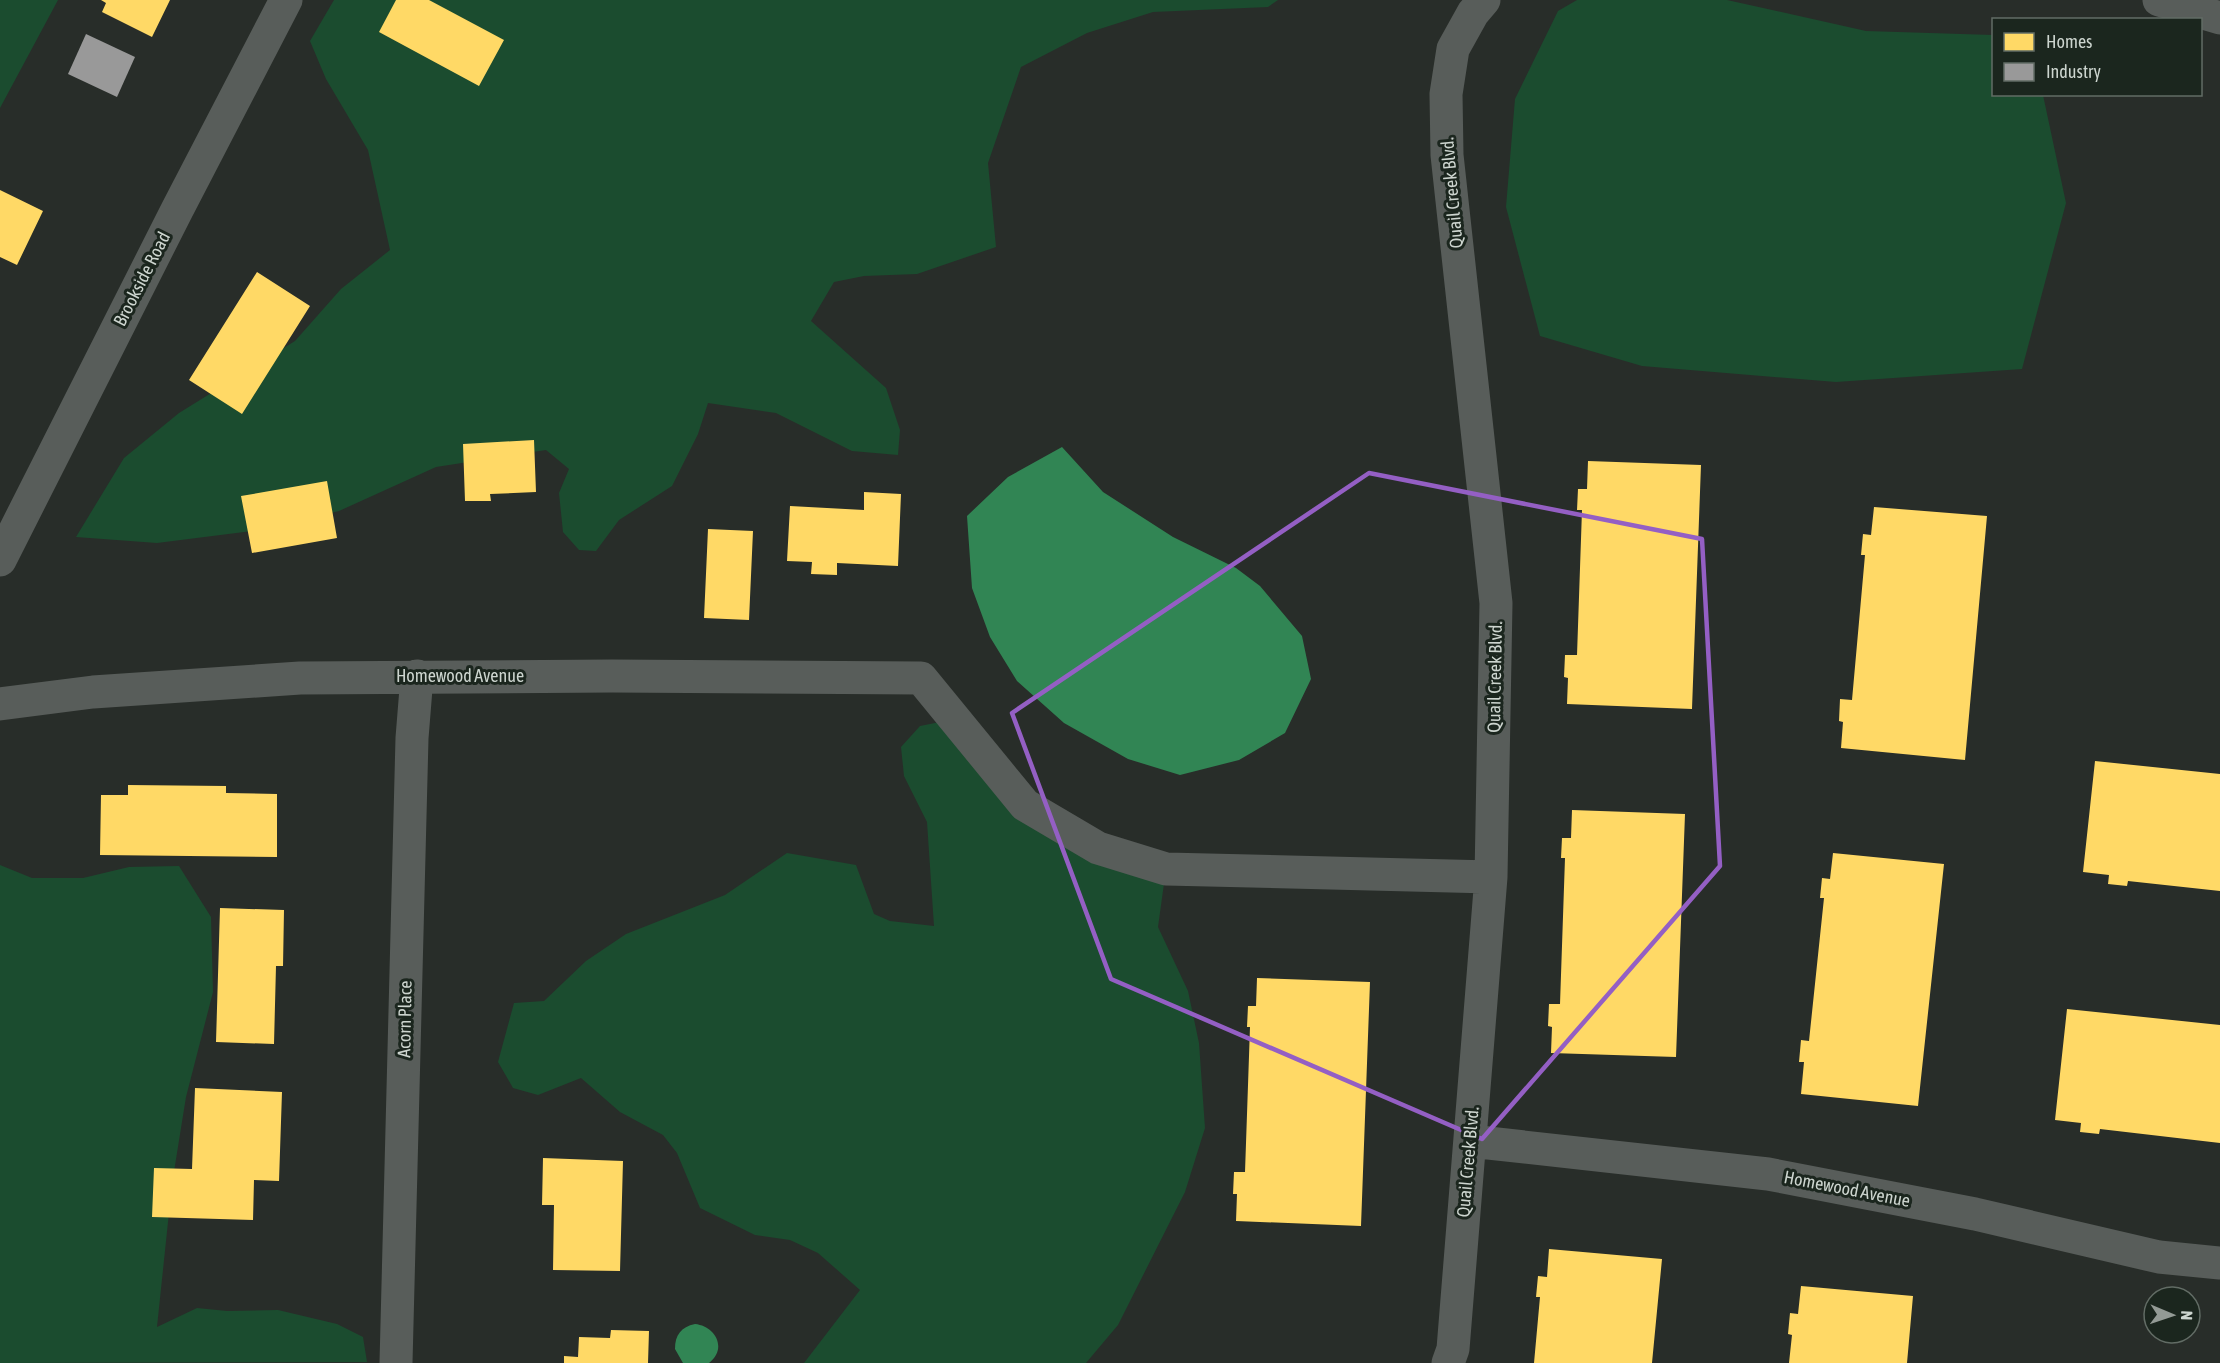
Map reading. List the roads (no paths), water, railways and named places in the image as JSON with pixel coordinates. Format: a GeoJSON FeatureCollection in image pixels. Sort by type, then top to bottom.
{"type":"FeatureCollection","features":[{"type":"Feature","properties":{"kind":"street","name":"Brookside Road"},"geometry":{"type":"LineString","coordinates":[[0,560],[286,0]]}},
{"type":"Feature","properties":{"kind":"street","name":"Quail Creek Blvd."},"geometry":{"type":"LineString","coordinates":[[1448,1363],[1453,1349],[1491,877],[1496,603],[1447,155],[1446,94],[1453,49],[1473,13],[1484,0]]}},
{"type":"Feature","properties":{"kind":"street"},"geometry":{"type":"LineString","coordinates":[[2158,0],[2220,18]]}},
{"type":"Feature","properties":{"kind":"street","name":"Homewood Avenue"},"geometry":{"type":"LineString","coordinates":[[0,704],[93,692],[265,680],[417,676],[921,678],[1025,805],[1098,848],[1166,869],[1491,877]]}},
{"type":"Feature","properties":{"kind":"street","name":"Acorn Place"},"geometry":{"type":"LineString","coordinates":[[396,1363],[412,738],[417,676]]}},
{"type":"Feature","properties":{"kind":"street","name":"Homewood Avenue"},"geometry":{"type":"LineString","coordinates":[[1470,1141],[1768,1174],[1975,1214],[2159,1257],[2220,1263]]}}]}
